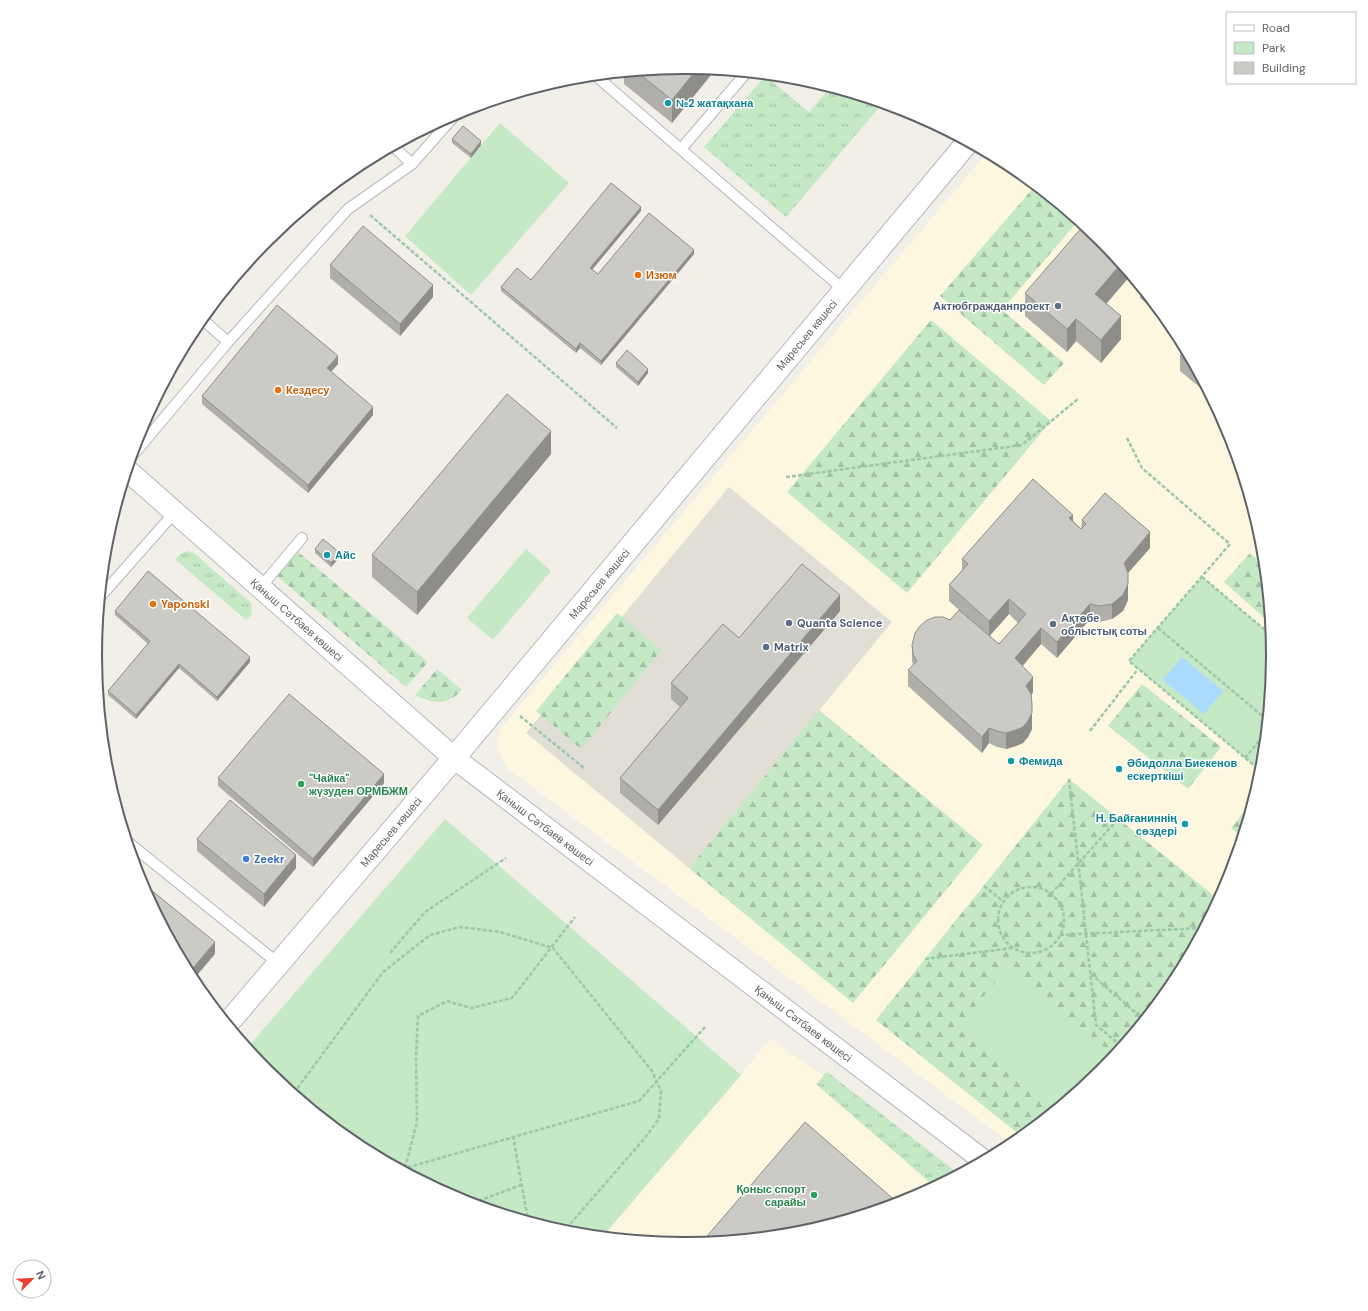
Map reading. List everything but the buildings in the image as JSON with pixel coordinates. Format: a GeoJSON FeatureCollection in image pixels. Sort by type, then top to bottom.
{"type":"FeatureCollection","features":[{"type":"Feature","properties":{"kind":"street","name":"Маресьев көшесі"},"geometry":{"type":"LineString","coordinates":[[231,1019],[454,758],[964,146]]}},
{"type":"Feature","properties":{"kind":"street","name":"Қаныш Сәтбаев көшесі"},"geometry":{"type":"LineString","coordinates":[[131,474],[454,758],[979,1157]]}},
{"type":"Feature","properties":{"kind":"lane"},"geometry":{"type":"LineString","coordinates":[[681,149],[742,77]]}},
{"type":"Feature","properties":{"kind":"lane"},"geometry":{"type":"LineString","coordinates":[[601,80],[844,290]]}},
{"type":"Feature","properties":{"kind":"lane"},"geometry":{"type":"LineString","coordinates":[[143,443],[228,342],[348,208],[412,164],[447,125]]}},
{"type":"Feature","properties":{"kind":"lane"},"geometry":{"type":"LineString","coordinates":[[397,150],[412,164]]}},
{"type":"Feature","properties":{"kind":"lane"},"geometry":{"type":"LineString","coordinates":[[207,324],[228,342]]}},
{"type":"Feature","properties":{"kind":"lane"},"geometry":{"type":"LineString","coordinates":[[106,590],[175,512]]}},
{"type":"Feature","properties":{"kind":"lane"},"geometry":{"type":"LineString","coordinates":[[260,588],[302,538]]}},
{"type":"Feature","properties":{"kind":"lane"},"geometry":{"type":"LineString","coordinates":[[135,848],[279,964]]}},
{"type":"Feature","properties":{"kind":"path"},"geometry":{"type":"LineString","coordinates":[[356,203],[617,428]]}},
{"type":"Feature","properties":{"kind":"path"},"geometry":{"type":"LineString","coordinates":[[786,477],[1022,446],[1078,399]]}},
{"type":"Feature","properties":{"kind":"path"},"geometry":{"type":"LineString","coordinates":[[1127,438],[1142,468],[1230,544],[1129,662],[1255,766]]}},
{"type":"Feature","properties":{"kind":"path"},"geometry":{"type":"LineString","coordinates":[[1202,577],[1265,631]]}},
{"type":"Feature","properties":{"kind":"path"},"geometry":{"type":"LineString","coordinates":[[1158,628],[1262,715]]}},
{"type":"Feature","properties":{"kind":"path"},"geometry":{"type":"LineString","coordinates":[[1090,731],[1138,669]]}},
{"type":"Feature","properties":{"kind":"path"},"geometry":{"type":"LineString","coordinates":[[519,716],[584,768]]}},
{"type":"Feature","properties":{"kind":"path"},"geometry":{"type":"LineString","coordinates":[[1245,758],[1259,741]]}},
{"type":"Feature","properties":{"kind":"path"},"geometry":{"type":"LineString","coordinates":[[1069,779],[1096,1025],[1117,1043]]}},
{"type":"Feature","properties":{"kind":"path"},"geometry":{"type":"LineString","coordinates":[[1051,894],[1118,819]]}},
{"type":"Feature","properties":{"kind":"path"},"geometry":{"type":"LineString","coordinates":[[390,953],[425,912],[506,858]]}},
{"type":"Feature","properties":{"kind":"path"},"geometry":{"type":"LineString","coordinates":[[984,886],[1004,902]]}},
{"type":"Feature","properties":{"kind":"path"},"geometry":{"type":"LineString","coordinates":[[1030,887],[1040,889],[1051,894],[1058,902],[1063,913],[1063,924],[1060,935],[1054,944],[1044,950],[1034,953],[1022,952],[1012,948],[1005,941],[1000,932],[998,922],[999,911],[1004,902],[1011,894],[1020,889],[1030,887]]}},
{"type":"Feature","properties":{"kind":"path"},"geometry":{"type":"LineString","coordinates":[[405,1165],[417,1122],[416,1059],[418,1016],[447,1001],[471,1008],[512,998],[575,917]]}},
{"type":"Feature","properties":{"kind":"path"},"geometry":{"type":"LineString","coordinates":[[297,1089],[383,972],[430,935],[460,927],[500,932],[553,948],[652,1071],[661,1091],[659,1119],[644,1139],[569,1225]]}},
{"type":"Feature","properties":{"kind":"path"},"geometry":{"type":"LineString","coordinates":[[1060,935],[1198,928]]}},
{"type":"Feature","properties":{"kind":"path"},"geometry":{"type":"LineString","coordinates":[[925,959],[1012,948]]}},
{"type":"Feature","properties":{"kind":"path"},"geometry":{"type":"LineString","coordinates":[[1091,974],[1139,1016]]}},
{"type":"Feature","properties":{"kind":"path"},"geometry":{"type":"LineString","coordinates":[[408,1167],[639,1101],[706,1027]]}},
{"type":"Feature","properties":{"kind":"path"},"geometry":{"type":"LineString","coordinates":[[513,1136],[527,1215]]}},
{"type":"Feature","properties":{"kind":"path"},"geometry":{"type":"LineString","coordinates":[[481,1200],[522,1184]]}},
{"type":"Feature","properties":{"kind":"shaded area"},"geometry":{"type":"Polygon","coordinates":[[[983,157],[1038,194],[1067,218],[1095,244],[1121,272],[1167,332],[1188,365],[1206,398],[1235,469],[1246,505],[1261,580],[1266,656],[1264,694],[1261,731],[1246,806],[1235,842],[1206,913],[1188,946],[1167,979],[1121,1039],[1095,1067],[1038,1117],[1006,1140],[507,768],[497,746],[500,729],[983,157]]]}},
{"type":"Feature","properties":{"kind":"shaded area"},"geometry":{"type":"Polygon","coordinates":[[[729,487],[892,622],[689,868],[526,733],[729,487]]]}},
{"type":"Feature","properties":{"kind":"shaded area"},"geometry":{"type":"Polygon","coordinates":[[[770,1038],[954,1170],[907,1193],[871,1206],[835,1217],[797,1226],[722,1236],[646,1236],[607,1232],[741,1075],[770,1038]]]}},
{"type":"Feature","properties":{"kind":"green space"},"geometry":{"type":"Polygon","coordinates":[[[762,79],[771,81],[809,112],[827,92],[879,108],[786,217],[704,147],[762,79]]]}},
{"type":"Feature","properties":{"kind":"green space"},"geometry":{"type":"Polygon","coordinates":[[[500,123],[569,183],[471,295],[405,236],[500,123]]]}},
{"type":"Feature","properties":{"kind":"green space"},"geometry":{"type":"Polygon","coordinates":[[[1032,190],[1075,225],[1002,310],[1064,363],[1044,385],[940,296],[1032,190]]]}},
{"type":"Feature","properties":{"kind":"green space"},"geometry":{"type":"Polygon","coordinates":[[[931,320],[1051,421],[907,593],[787,492],[931,320]]]}},
{"type":"Feature","properties":{"kind":"green space"},"geometry":{"type":"Polygon","coordinates":[[[526,549],[551,571],[493,640],[467,618],[526,549]]]}},
{"type":"Feature","properties":{"kind":"green space"},"geometry":{"type":"Polygon","coordinates":[[[187,551],[194,553],[251,603],[252,614],[246,620],[175,559],[187,551]]]}},
{"type":"Feature","properties":{"kind":"green space"},"geometry":{"type":"Polygon","coordinates":[[[297,551],[428,662],[406,687],[276,575],[297,551]]]}},
{"type":"Feature","properties":{"kind":"green space"},"geometry":{"type":"Polygon","coordinates":[[[1250,553],[1257,559],[1261,580],[1264,618],[1224,582],[1250,553]]]}},
{"type":"Feature","properties":{"kind":"green space"},"geometry":{"type":"Polygon","coordinates":[[[1202,577],[1265,630],[1266,656],[1264,694],[1261,731],[1255,766],[1129,661],[1202,577]]]}},
{"type":"Feature","properties":{"kind":"green space"},"geometry":{"type":"Polygon","coordinates":[[[617,613],[662,650],[581,749],[536,711],[617,613]]]}},
{"type":"Feature","properties":{"kind":"green space"},"geometry":{"type":"Polygon","coordinates":[[[437,669],[462,690],[451,699],[440,702],[434,702],[415,695],[437,669]]]}},
{"type":"Feature","properties":{"kind":"green space"},"geometry":{"type":"Polygon","coordinates":[[[1142,684],[1221,747],[1188,789],[1108,726],[1142,684]]]}},
{"type":"Feature","properties":{"kind":"green space"},"geometry":{"type":"Polygon","coordinates":[[[819,710],[983,845],[853,1003],[689,868],[819,710]]]}},
{"type":"Feature","properties":{"kind":"green space"},"geometry":{"type":"Polygon","coordinates":[[[1069,779],[1214,895],[1188,946],[1167,979],[1121,1039],[1095,1067],[1067,1093],[1016,1132],[876,1020],[1069,779]]]}},
{"type":"Feature","properties":{"kind":"green space"},"geometry":{"type":"Polygon","coordinates":[[[1244,811],[1238,833],[1231,828],[1244,811]]]}},
{"type":"Feature","properties":{"kind":"green space"},"geometry":{"type":"Polygon","coordinates":[[[445,819],[741,1075],[607,1232],[571,1226],[533,1217],[497,1206],[461,1193],[393,1159],[330,1117],[273,1067],[251,1043],[445,819]]]}},
{"type":"Feature","properties":{"kind":"green space"},"geometry":{"type":"Polygon","coordinates":[[[1008,967],[1110,1051],[1095,1067],[1050,1107],[957,1028],[1008,967]]]}},
{"type":"Feature","properties":{"kind":"green space"},"geometry":{"type":"Polygon","coordinates":[[[827,1072],[954,1170],[930,1182],[816,1084],[827,1072]]]}},
{"type":"Feature","properties":{"kind":"water"},"geometry":{"type":"Polygon","coordinates":[[[1182,657],[1223,691],[1204,714],[1163,680],[1182,657]]]}},
{"type":"Feature","properties":{"kind":"place","name":"№2 жатақхана"},"geometry":{"type":"Point","coordinates":[668,103]}},
{"type":"Feature","properties":{"kind":"place","name":"Изюм"},"geometry":{"type":"Point","coordinates":[638,275]}},
{"type":"Feature","properties":{"kind":"place","name":"Актюбгражданпроект"},"geometry":{"type":"Point","coordinates":[1058,306]}},
{"type":"Feature","properties":{"kind":"place","name":"Кездесу"},"geometry":{"type":"Point","coordinates":[278,390]}},
{"type":"Feature","properties":{"kind":"place","name":"Айс"},"geometry":{"type":"Point","coordinates":[327,555]}},
{"type":"Feature","properties":{"kind":"place","name":"Yaponski"},"geometry":{"type":"Point","coordinates":[153,604]}},
{"type":"Feature","properties":{"kind":"place","name":"Quanta Science"},"geometry":{"type":"Point","coordinates":[789,623]}},
{"type":"Feature","properties":{"kind":"place","name":"Ақтөбе облыстық соты"},"geometry":{"type":"Point","coordinates":[1053,624]}},
{"type":"Feature","properties":{"kind":"place","name":"Matrix"},"geometry":{"type":"Point","coordinates":[766,647]}},
{"type":"Feature","properties":{"kind":"place","name":"Фемида"},"geometry":{"type":"Point","coordinates":[1011,761]}},
{"type":"Feature","properties":{"kind":"place","name":"Әбидолла Биекенов ескерткіші"},"geometry":{"type":"Point","coordinates":[1119,769]}},
{"type":"Feature","properties":{"kind":"place","name":"\"Чайка\" жүзуден ОРМБЖМ"},"geometry":{"type":"Point","coordinates":[301,784]}},
{"type":"Feature","properties":{"kind":"place","name":"Н. Байғаниннің сөздері"},"geometry":{"type":"Point","coordinates":[1185,824]}},
{"type":"Feature","properties":{"kind":"place","name":"Zeekr"},"geometry":{"type":"Point","coordinates":[246,859]}},
{"type":"Feature","properties":{"kind":"place","name":"Қоныс спорт сарайы"},"geometry":{"type":"Point","coordinates":[814,1195]}}]}
